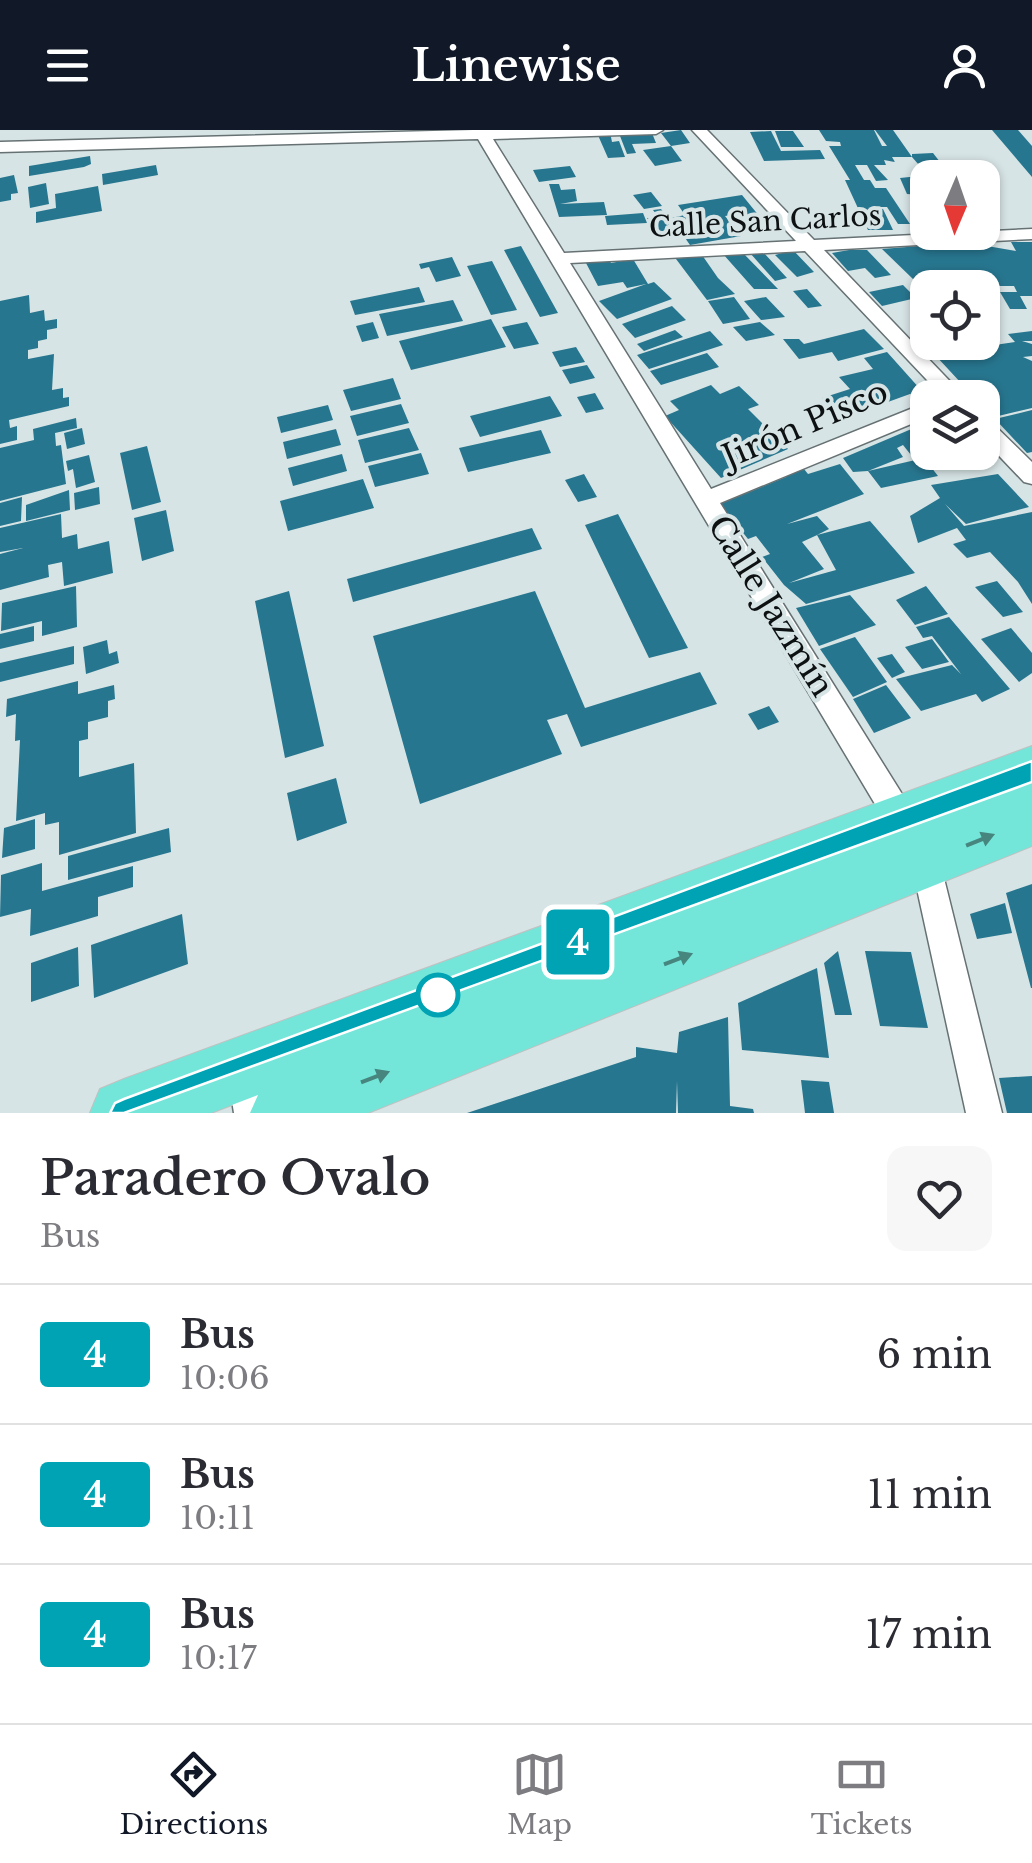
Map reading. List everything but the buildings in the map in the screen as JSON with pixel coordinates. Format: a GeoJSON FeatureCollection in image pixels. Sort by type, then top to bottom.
{"type":"FeatureCollection","features":[{"type":"Feature","properties":{"kind":"highway"},"geometry":{"type":"LineString","coordinates":[[284,1113],[915,840],[1032,771]]}},
{"type":"Feature","properties":{"kind":"highway"},"geometry":{"type":"LineString","coordinates":[[124,1113],[248,1091],[915,840],[1032,819]]}},
{"type":"Feature","properties":{"kind":"street"},"geometry":{"type":"LineString","coordinates":[[0,147],[656,130]]}},
{"type":"Feature","properties":{"kind":"street"},"geometry":{"type":"LineString","coordinates":[[699,130],[939,380]]}},
{"type":"Feature","properties":{"kind":"street","name":"Calle Jazmín"},"geometry":{"type":"LineString","coordinates":[[481,133],[915,840],[984,1113]]}},
{"type":"Feature","properties":{"kind":"street","name":"Calle San Carlos"},"geometry":{"type":"LineString","coordinates":[[560,258],[1032,234]]}},
{"type":"Feature","properties":{"kind":"street","name":"Jirón Pisco"},"geometry":{"type":"LineString","coordinates":[[706,500],[910,415]]}},
{"type":"Feature","properties":{"kind":"street"},"geometry":{"type":"LineString","coordinates":[[1000,443],[1032,476]]}},
{"type":"Feature","properties":{"kind":"bus line","name":"4"},"geometry":{"type":"LineString","coordinates":[[124,1113],[1032,771]]}}]}
